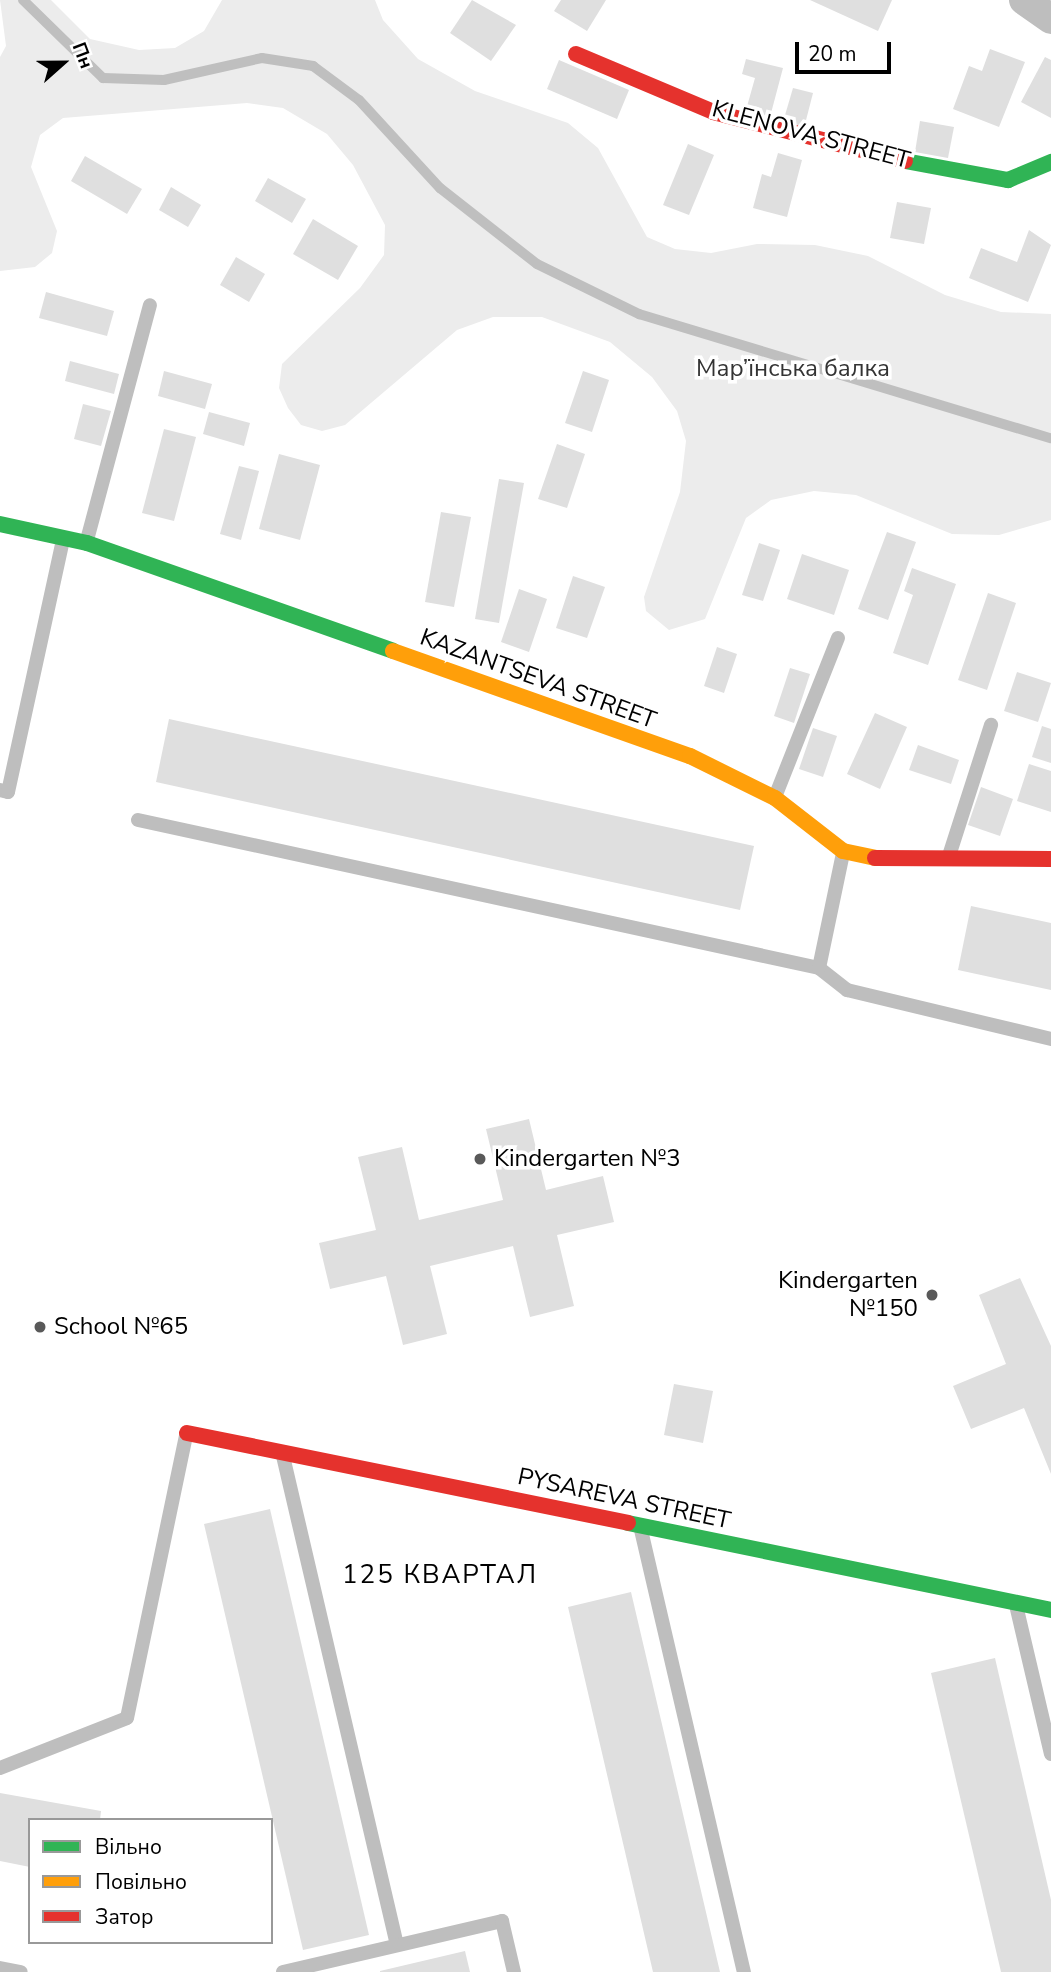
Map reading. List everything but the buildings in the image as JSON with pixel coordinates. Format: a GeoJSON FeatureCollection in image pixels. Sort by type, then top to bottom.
{"type":"FeatureCollection","features":[{"type":"Feature","properties":{"kind":"street"},"geometry":{"type":"LineString","coordinates":[[1024,0],[1051,19]]}},
{"type":"Feature","properties":{"kind":"street","name":"KLENOVA STREET"},"geometry":{"type":"LineString","coordinates":[[576,54],[713,111],[874,156],[1008,180],[1051,162]]}},
{"type":"Feature","properties":{"kind":"street","name":"KAZANTSEVA STREET"},"geometry":{"type":"LineString","coordinates":[[0,524],[87,543],[690,757],[775,798],[844,852],[891,862],[1051,859]]}},
{"type":"Feature","properties":{"kind":"street","name":"PYSAREVA STREET"},"geometry":{"type":"LineString","coordinates":[[187,1433],[1051,1610]]}},
{"type":"Feature","properties":{"kind":"lane"},"geometry":{"type":"LineString","coordinates":[[87,543],[150,305]]}},
{"type":"Feature","properties":{"kind":"lane"},"geometry":{"type":"LineString","coordinates":[[0,790],[8,792],[64,537]]}},
{"type":"Feature","properties":{"kind":"lane"},"geometry":{"type":"LineString","coordinates":[[775,798],[838,638]]}},
{"type":"Feature","properties":{"kind":"lane"},"geometry":{"type":"LineString","coordinates":[[948,861],[990,725]]}},
{"type":"Feature","properties":{"kind":"lane"},"geometry":{"type":"LineString","coordinates":[[138,820],[819,968],[847,990],[1051,1039]]}},
{"type":"Feature","properties":{"kind":"lane"},"geometry":{"type":"LineString","coordinates":[[819,968],[844,852]]}},
{"type":"Feature","properties":{"kind":"lane"},"geometry":{"type":"LineString","coordinates":[[0,1768],[127,1718],[187,1433]]}},
{"type":"Feature","properties":{"kind":"lane"},"geometry":{"type":"LineString","coordinates":[[283,1452],[397,1945]]}},
{"type":"Feature","properties":{"kind":"lane"},"geometry":{"type":"LineString","coordinates":[[640,1525],[744,1972]]}},
{"type":"Feature","properties":{"kind":"lane"},"geometry":{"type":"LineString","coordinates":[[1016,1602],[1051,1754]]}},
{"type":"Feature","properties":{"kind":"lane"},"geometry":{"type":"LineString","coordinates":[[283,1972],[502,1921],[514,1972]]}},
{"type":"Feature","properties":{"kind":"lane"},"geometry":{"type":"LineString","coordinates":[[0,1968],[21,1972]]}},
{"type":"Feature","properties":{"kind":"green space","name":"Мар’їнська балка"},"geometry":{"type":"Polygon","coordinates":[[[0,0],[51,0],[90,39],[139,50],[175,48],[204,31],[222,0],[375,0],[383,20],[418,59],[475,91],[568,123],[598,148],[647,237],[675,249],[711,253],[757,244],[815,245],[868,256],[945,295],[1001,312],[1051,314],[1051,520],[999,535],[952,534],[856,495],[814,491],[771,500],[746,518],[705,619],[669,630],[646,611],[644,597],[680,492],[686,441],[677,411],[652,377],[610,342],[542,317],[493,317],[457,330],[345,425],[322,431],[301,425],[288,408],[279,388],[282,364],[360,288],[384,255],[385,225],[353,165],[327,134],[283,108],[247,103],[63,118],[40,135],[31,167],[57,231],[52,253],[35,267],[0,271],[0,57],[6,46],[0,0]]]}},
{"type":"Feature","properties":{"kind":"waterway"},"geometry":{"type":"LineString","coordinates":[[23,0],[103,78],[164,80],[262,58],[313,66],[359,100],[440,188],[537,264],[639,314],[1051,438]]}},
{"type":"Feature","properties":{"kind":"traffic: fast"},"geometry":{"type":"LineString","coordinates":[[905,161],[1008,180],[1051,162]]}},
{"type":"Feature","properties":{"kind":"traffic: fast"},"geometry":{"type":"LineString","coordinates":[[0,524],[87,543],[393,651]]}},
{"type":"Feature","properties":{"kind":"traffic: fast"},"geometry":{"type":"LineString","coordinates":[[628,1523],[1051,1610]]}},
{"type":"Feature","properties":{"kind":"traffic: slow"},"geometry":{"type":"LineString","coordinates":[[393,651],[690,756],[775,798],[843,851],[875,858]]}},
{"type":"Feature","properties":{"kind":"traffic: jam"},"geometry":{"type":"LineString","coordinates":[[576,54],[713,112],[905,161]]}},
{"type":"Feature","properties":{"kind":"traffic: jam"},"geometry":{"type":"LineString","coordinates":[[875,858],[1051,859]]}},
{"type":"Feature","properties":{"kind":"traffic: jam"},"geometry":{"type":"LineString","coordinates":[[187,1433],[628,1523]]}},
{"type":"Feature","properties":{"kind":"place","name":"Kindergarten №3"},"geometry":{"type":"Point","coordinates":[480,1159]}},
{"type":"Feature","properties":{"kind":"place","name":"Kindergarten №150"},"geometry":{"type":"Point","coordinates":[932,1295]}},
{"type":"Feature","properties":{"kind":"place","name":"School №65"},"geometry":{"type":"Point","coordinates":[40,1327]}},
{"type":"Feature","properties":{"kind":"district","name":"125 КВАРТАЛ"},"geometry":{"type":"Point","coordinates":[440,1575]}}]}
